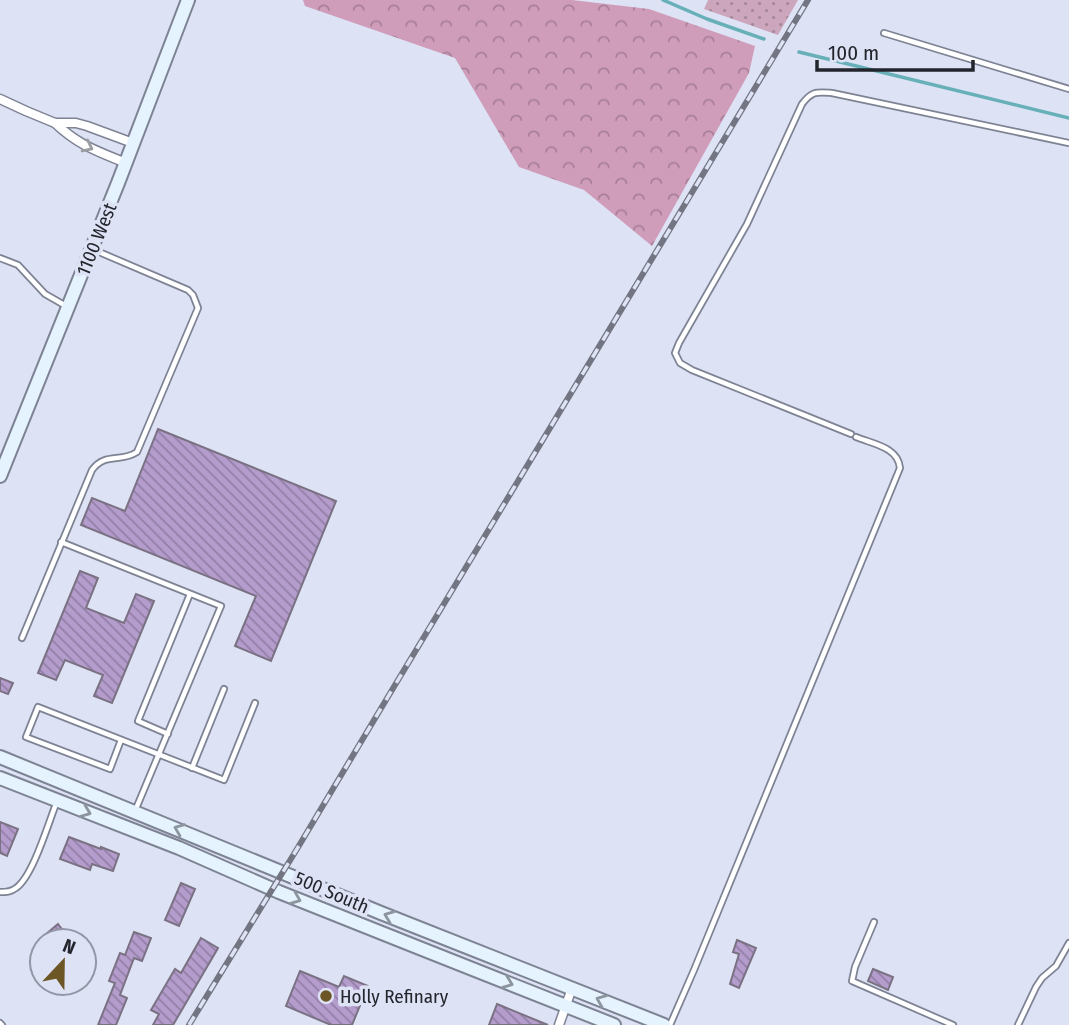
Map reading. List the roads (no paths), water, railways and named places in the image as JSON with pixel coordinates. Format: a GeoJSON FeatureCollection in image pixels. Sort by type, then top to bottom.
{"type":"FeatureCollection","features":[{"type":"Feature","properties":{"kind":"main road","name":"1100 West"},"geometry":{"type":"LineString","coordinates":[[0,476],[126,163],[188,0]]}},
{"type":"Feature","properties":{"kind":"main road","name":"500 South"},"geometry":{"type":"LineString","coordinates":[[0,757],[664,1025]]}},
{"type":"Feature","properties":{"kind":"main road","name":"500 South"},"geometry":{"type":"LineString","coordinates":[[0,778],[614,1025]]}},
{"type":"Feature","properties":{"kind":"street"},"geometry":{"type":"LineString","coordinates":[[0,99],[55,123],[81,144],[126,163]]}},
{"type":"Feature","properties":{"kind":"street"},"geometry":{"type":"LineString","coordinates":[[55,123],[76,123],[133,143]]}},
{"type":"Feature","properties":{"kind":"street"},"geometry":{"type":"LineString","coordinates":[[559,1025],[572,988]]}},
{"type":"Feature","properties":{"kind":"lane"},"geometry":{"type":"LineString","coordinates":[[884,33],[1069,89]]}},
{"type":"Feature","properties":{"kind":"lane"},"geometry":{"type":"LineString","coordinates":[[670,1025],[900,468],[895,454],[692,370],[680,363],[675,353],[679,343],[747,224],[796,116],[808,96],[817,92],[832,93],[1069,143]]}},
{"type":"Feature","properties":{"kind":"lane"},"geometry":{"type":"LineString","coordinates":[[22,638],[83,488],[98,462],[130,456],[136,452],[198,308],[193,295],[179,285],[92,249]]}},
{"type":"Feature","properties":{"kind":"lane"},"geometry":{"type":"LineString","coordinates":[[0,258],[18,265],[45,294],[68,307]]}},
{"type":"Feature","properties":{"kind":"lane"},"geometry":{"type":"LineString","coordinates":[[61,542],[221,606],[135,811]]}},
{"type":"Feature","properties":{"kind":"lane"},"geometry":{"type":"LineString","coordinates":[[168,734],[138,721],[190,594]]}},
{"type":"Feature","properties":{"kind":"lane"},"geometry":{"type":"LineString","coordinates":[[192,768],[224,689]]}},
{"type":"Feature","properties":{"kind":"lane"},"geometry":{"type":"LineString","coordinates":[[121,740],[110,769],[26,737],[38,707],[224,780],[255,703]]}},
{"type":"Feature","properties":{"kind":"lane"},"geometry":{"type":"LineString","coordinates":[[0,892],[18,887],[25,877],[58,800]]}},
{"type":"Feature","properties":{"kind":"lane"},"geometry":{"type":"LineString","coordinates":[[874,922],[852,981],[953,1025]]}},
{"type":"Feature","properties":{"kind":"lane"},"geometry":{"type":"LineString","coordinates":[[1018,1025],[1042,978],[1062,958],[1069,943]]}},
{"type":"Feature","properties":{"kind":"waterway"},"geometry":{"type":"LineString","coordinates":[[663,0],[764,39]]}},
{"type":"Feature","properties":{"kind":"waterway"},"geometry":{"type":"LineString","coordinates":[[799,52],[1069,118]]}},
{"type":"Feature","properties":{"kind":"railway"},"geometry":{"type":"LineString","coordinates":[[189,1025],[808,0]]}},
{"type":"Feature","properties":{"kind":"place","name":"Holly Refinary"},"geometry":{"type":"Point","coordinates":[326,996]}}]}
